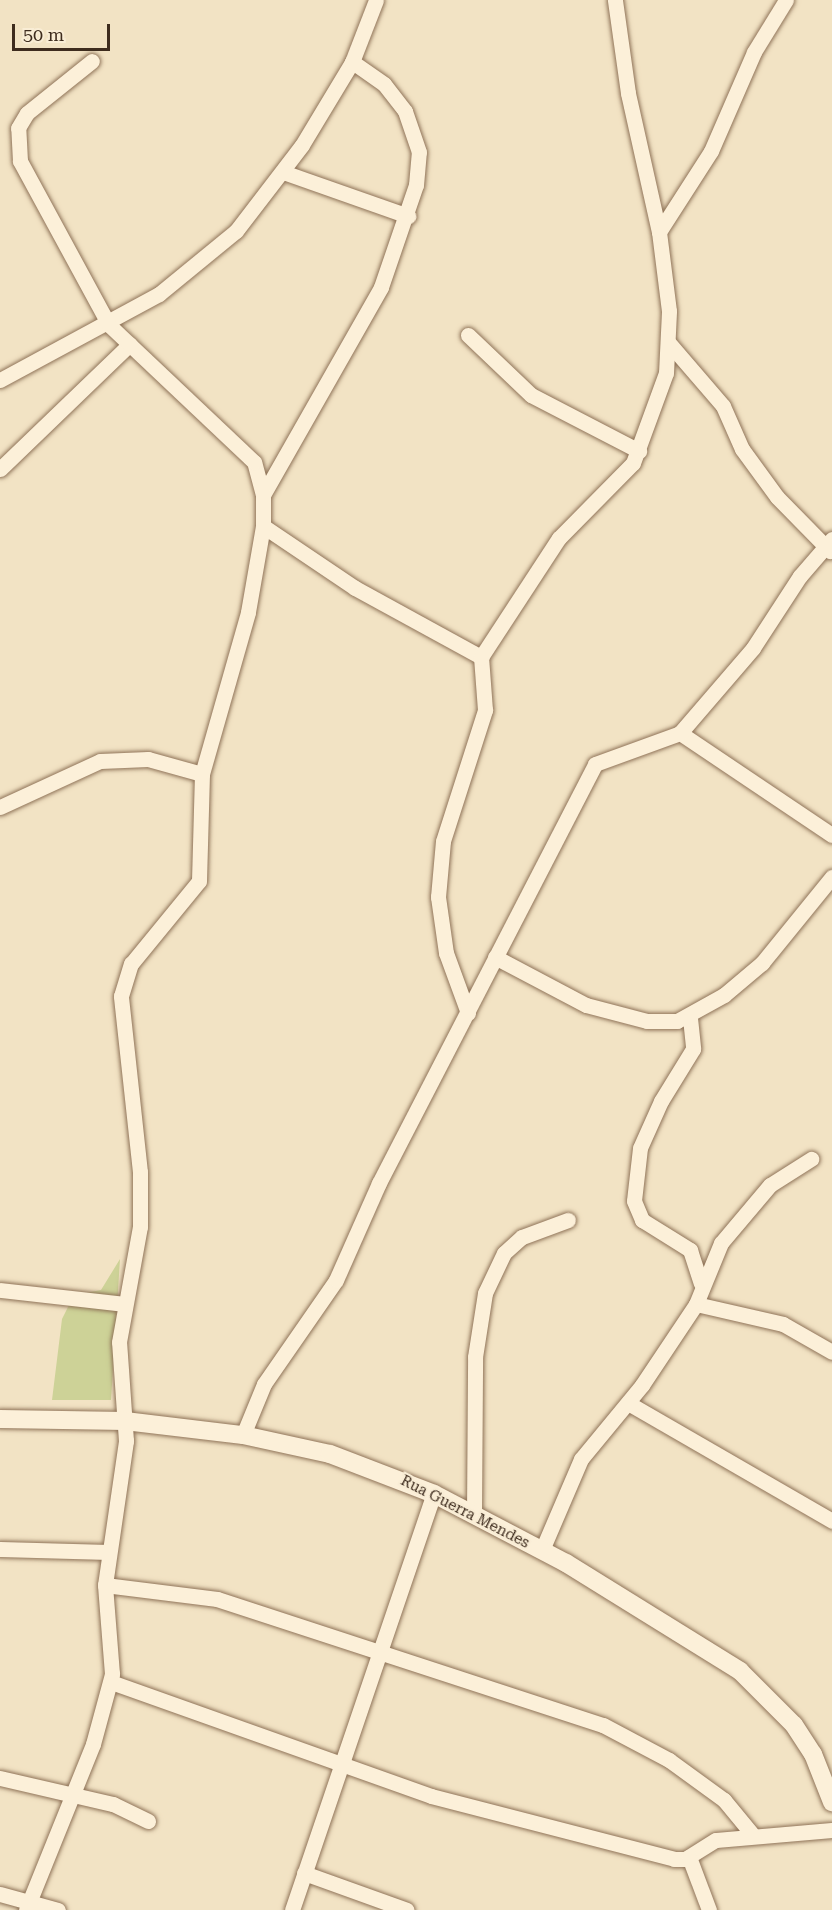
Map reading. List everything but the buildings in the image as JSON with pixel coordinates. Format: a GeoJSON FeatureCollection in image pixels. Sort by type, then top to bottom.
{"type":"FeatureCollection","features":[{"type":"Feature","properties":{"kind":"street"},"geometry":{"type":"LineString","coordinates":[[0,380],[109,325],[159,294],[236,231],[283,172],[352,62],[376,0]]}},
{"type":"Feature","properties":{"kind":"street"},"geometry":{"type":"LineString","coordinates":[[468,1012],[440,927],[439,886],[443,842],[485,710],[481,657],[559,538],[639,451],[666,373],[668,342],[659,232],[628,93],[615,0]]}},
{"type":"Feature","properties":{"kind":"street"},"geometry":{"type":"LineString","coordinates":[[659,232],[711,151],[754,52],[786,0]]}},
{"type":"Feature","properties":{"kind":"street"},"geometry":{"type":"LineString","coordinates":[[28,1905],[71,1797],[111,1682],[114,1653],[105,1585],[124,1421],[119,1342],[124,1304],[140,1227],[140,1172],[121,996],[131,964],[199,880],[202,774],[248,612],[263,525],[263,495],[247,454],[109,325],[16,145],[27,113],[92,61]]}},
{"type":"Feature","properties":{"kind":"street"},"geometry":{"type":"LineString","coordinates":[[263,495],[381,288],[408,216],[419,163],[410,122],[396,97],[352,62]]}},
{"type":"Feature","properties":{"kind":"street"},"geometry":{"type":"LineString","coordinates":[[283,172],[408,216]]}},
{"type":"Feature","properties":{"kind":"street"},"geometry":{"type":"LineString","coordinates":[[468,335],[531,395],[639,451]]}},
{"type":"Feature","properties":{"kind":"street"},"geometry":{"type":"LineString","coordinates":[[243,1435],[264,1384],[336,1280],[379,1183],[595,764],[680,733],[753,648],[829,546],[777,498],[742,449],[723,406],[668,342]]}},
{"type":"Feature","properties":{"kind":"street"},"geometry":{"type":"LineString","coordinates":[[0,469],[130,344]]}},
{"type":"Feature","properties":{"kind":"street"},"geometry":{"type":"LineString","coordinates":[[263,525],[355,588],[481,657]]}},
{"type":"Feature","properties":{"kind":"street"},"geometry":{"type":"LineString","coordinates":[[680,733],[832,835]]}},
{"type":"Feature","properties":{"kind":"street"},"geometry":{"type":"LineString","coordinates":[[0,807],[100,761],[148,759],[202,774]]}},
{"type":"Feature","properties":{"kind":"street"},"geometry":{"type":"LineString","coordinates":[[495,957],[613,1013],[658,1022],[690,1018],[762,963],[832,878]]}},
{"type":"Feature","properties":{"kind":"street"},"geometry":{"type":"LineString","coordinates":[[690,1018],[693,1049],[661,1101],[640,1148],[634,1201],[642,1220],[690,1250],[702,1286]]}},
{"type":"Feature","properties":{"kind":"street"},"geometry":{"type":"LineString","coordinates":[[542,1551],[580,1458],[628,1403],[696,1304],[710,1260],[759,1195],[811,1159]]}},
{"type":"Feature","properties":{"kind":"street"},"geometry":{"type":"LineString","coordinates":[[474,1515],[475,1357],[485,1293],[504,1252],[522,1237],[568,1220]]}},
{"type":"Feature","properties":{"kind":"street"},"geometry":{"type":"LineString","coordinates":[[0,1290],[124,1304]]}},
{"type":"Feature","properties":{"kind":"street"},"geometry":{"type":"LineString","coordinates":[[696,1304],[783,1324],[832,1352]]}},
{"type":"Feature","properties":{"kind":"street"},"geometry":{"type":"LineString","coordinates":[[628,1403],[832,1521]]}},
{"type":"Feature","properties":{"kind":"street","name":"Rua Guerra Mendes"},"geometry":{"type":"LineString","coordinates":[[0,1419],[124,1421],[243,1435],[330,1454],[434,1494],[542,1551],[697,1642],[756,1684],[813,1754],[832,1802]]}},
{"type":"Feature","properties":{"kind":"street"},"geometry":{"type":"LineString","coordinates":[[292,1910],[376,1652],[434,1494]]}},
{"type":"Feature","properties":{"kind":"street"},"geometry":{"type":"LineString","coordinates":[[0,1549],[109,1552]]}},
{"type":"Feature","properties":{"kind":"street"},"geometry":{"type":"LineString","coordinates":[[105,1585],[217,1599],[603,1725],[640,1743],[724,1800],[753,1835]]}},
{"type":"Feature","properties":{"kind":"street"},"geometry":{"type":"LineString","coordinates":[[111,1682],[431,1796],[674,1858],[689,1857],[708,1842],[753,1835],[832,1830]]}},
{"type":"Feature","properties":{"kind":"street"},"geometry":{"type":"LineString","coordinates":[[0,1778],[71,1797],[113,1804],[148,1821]]}},
{"type":"Feature","properties":{"kind":"street"},"geometry":{"type":"LineString","coordinates":[[689,1857],[709,1910]]}},
{"type":"Feature","properties":{"kind":"street"},"geometry":{"type":"LineString","coordinates":[[304,1873],[407,1910]]}},
{"type":"Feature","properties":{"kind":"street"},"geometry":{"type":"LineString","coordinates":[[0,1894],[28,1905],[58,1910]]}},
{"type":"Feature","properties":{"kind":"green space"},"geometry":{"type":"Polygon","coordinates":[[[120,1259],[111,1400],[52,1400],[62,1319],[74,1295],[101,1290],[120,1259]]]}}]}
